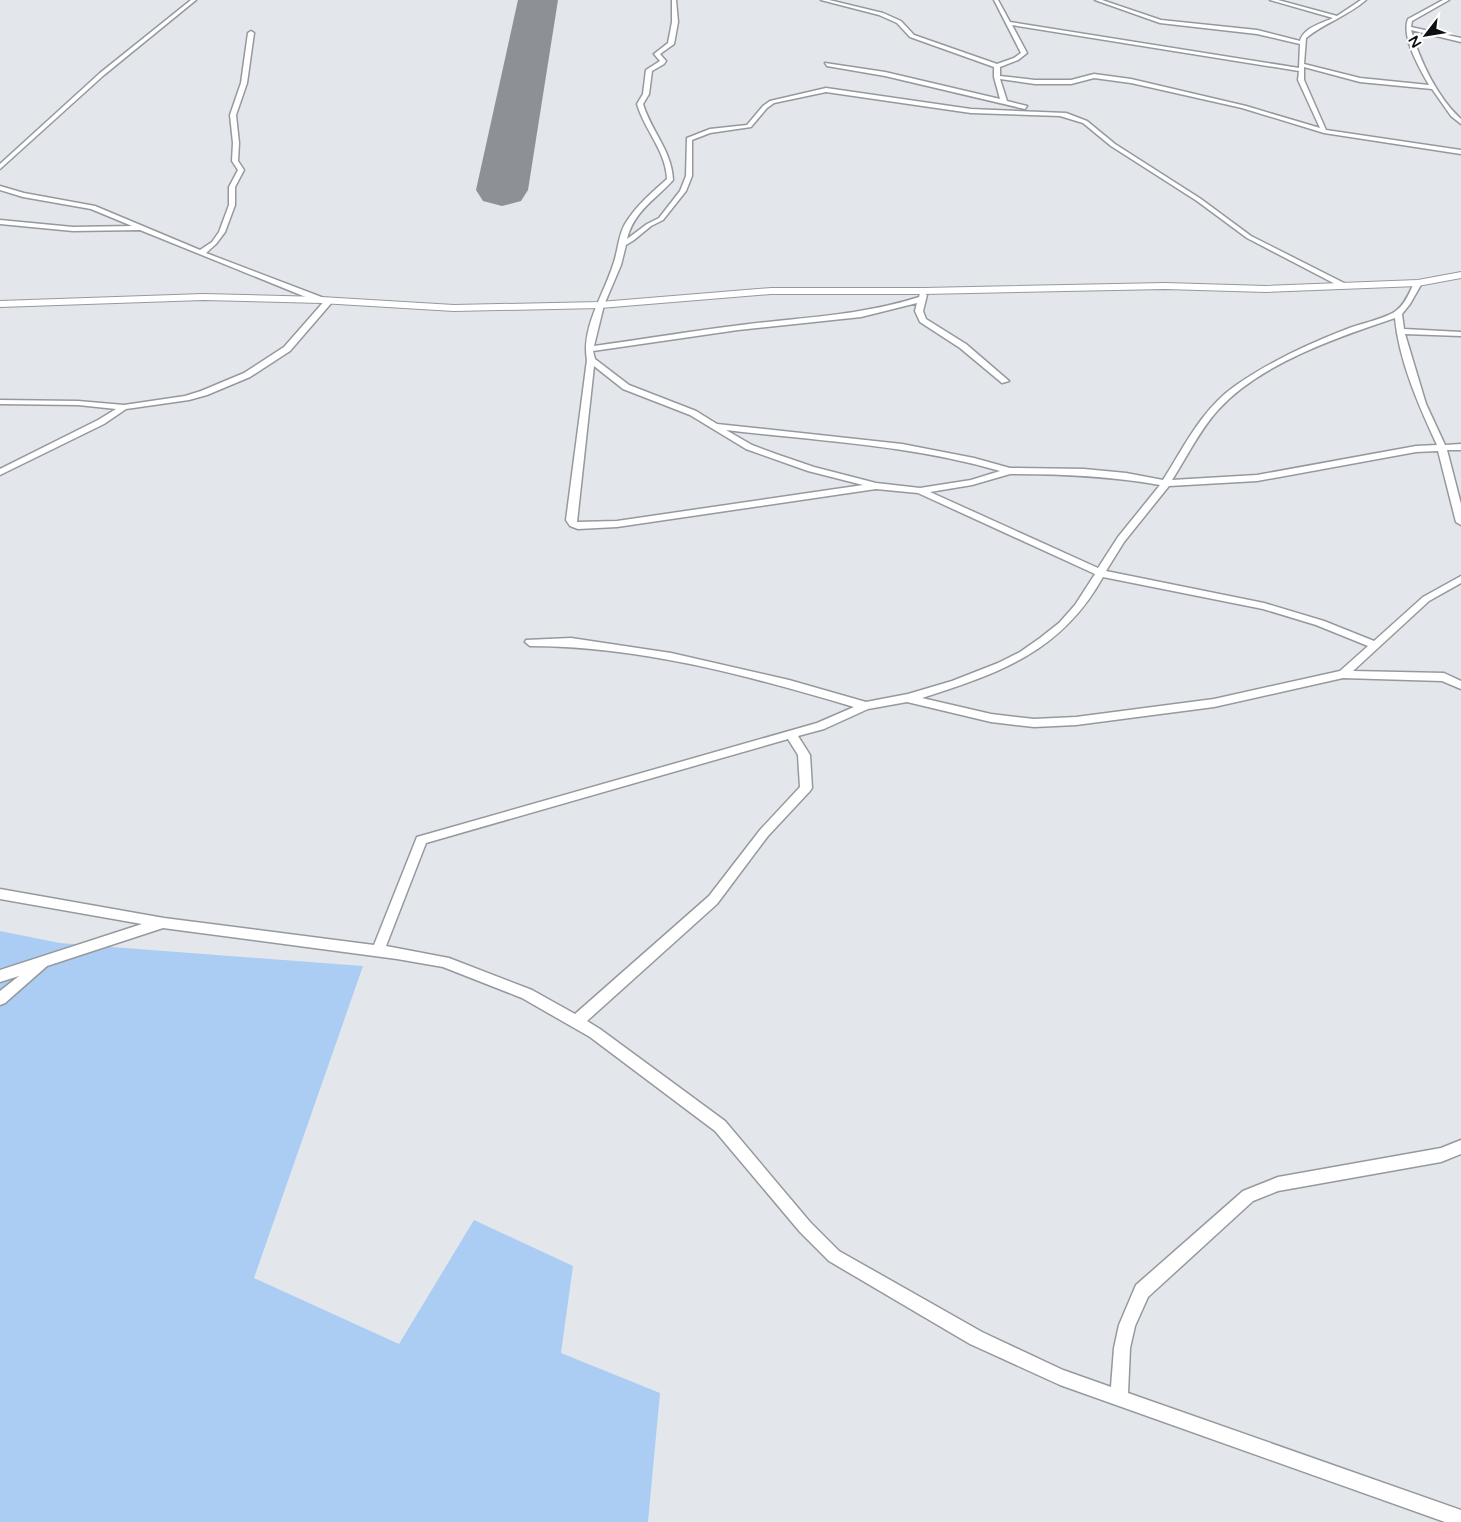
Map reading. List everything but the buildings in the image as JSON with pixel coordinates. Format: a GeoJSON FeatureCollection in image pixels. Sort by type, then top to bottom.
{"type":"FeatureCollection","features":[{"type":"Feature","properties":{"kind":"street"},"geometry":{"type":"LineString","coordinates":[[0,167],[102,74],[194,0]]}},
{"type":"Feature","properties":{"kind":"street"},"geometry":{"type":"LineString","coordinates":[[674,0],[675,22],[671,44],[657,54],[662,63],[649,70],[646,94],[640,104],[650,129],[668,159],[671,170],[670,180],[640,207],[627,226],[624,243],[613,276],[600,305],[589,349],[591,360],[571,520],[573,524],[583,526],[617,524],[876,486]]}},
{"type":"Feature","properties":{"kind":"street"},"geometry":{"type":"LineString","coordinates":[[824,0],[886,17],[899,22],[905,32],[912,36],[997,66],[1016,59],[1024,53],[996,0]]}},
{"type":"Feature","properties":{"kind":"street"},"geometry":{"type":"LineString","coordinates":[[1097,0],[1160,21],[1257,32],[1302,42]]}},
{"type":"Feature","properties":{"kind":"street"},"geometry":{"type":"LineString","coordinates":[[1272,0],[1338,18]]}},
{"type":"Feature","properties":{"kind":"street"},"geometry":{"type":"LineString","coordinates":[[1324,131],[1312,100],[1301,80],[1302,42],[1308,32],[1338,18],[1364,0]]}},
{"type":"Feature","properties":{"kind":"street"},"geometry":{"type":"LineString","coordinates":[[1447,0],[1410,20],[1408,28],[1420,64],[1448,110],[1461,122]]}},
{"type":"Feature","properties":{"kind":"street"},"geometry":{"type":"LineString","coordinates":[[1007,23],[1301,68],[1349,78],[1433,87]]}},
{"type":"Feature","properties":{"kind":"street"},"geometry":{"type":"LineString","coordinates":[[1408,28],[1461,40]]}},
{"type":"Feature","properties":{"kind":"street"},"geometry":{"type":"LineString","coordinates":[[201,253],[214,243],[222,232],[232,205],[232,188],[241,170],[235,161],[236,143],[233,116],[244,83],[251,33]]}},
{"type":"Feature","properties":{"kind":"street"},"geometry":{"type":"LineString","coordinates":[[827,64],[885,74],[1064,114],[1085,122],[1113,145],[1192,194],[1250,237],[1344,285]]}},
{"type":"Feature","properties":{"kind":"street"},"geometry":{"type":"LineString","coordinates":[[997,66],[997,77],[1004,102]]}},
{"type":"Feature","properties":{"kind":"street"},"geometry":{"type":"LineString","coordinates":[[997,77],[1035,82],[1071,82],[1094,76],[1132,81],[1252,109],[1324,131],[1461,152]]}},
{"type":"Feature","properties":{"kind":"street"},"geometry":{"type":"LineString","coordinates":[[624,243],[661,219],[683,191],[689,176],[690,139],[704,133],[749,126],[765,107],[772,102],[826,90],[971,111],[1064,114]]}},
{"type":"Feature","properties":{"kind":"street"},"geometry":{"type":"LineString","coordinates":[[0,188],[23,195],[93,207],[201,253],[326,300]]}},
{"type":"Feature","properties":{"kind":"street"},"geometry":{"type":"LineString","coordinates":[[0,222],[73,228],[140,228]]}},
{"type":"Feature","properties":{"kind":"street"},"geometry":{"type":"LineString","coordinates":[[0,304],[204,297],[326,300],[454,308],[600,305],[771,291],[922,296],[1165,286],[1266,288],[1418,283],[1461,275]]}},
{"type":"Feature","properties":{"kind":"street"},"geometry":{"type":"LineString","coordinates":[[378,950],[421,840],[820,726],[866,706],[907,698],[983,675],[1039,644],[1061,628],[1080,606],[1114,549],[1166,483],[1176,464],[1217,407],[1235,390],[1298,353],[1362,325],[1398,313],[1410,298],[1418,283]]}},
{"type":"Feature","properties":{"kind":"street"},"geometry":{"type":"LineString","coordinates":[[589,349],[760,325],[821,320],[879,312],[922,296]]}},
{"type":"Feature","properties":{"kind":"street"},"geometry":{"type":"LineString","coordinates":[[922,296],[919,311],[923,320],[963,346],[1005,381]]}},
{"type":"Feature","properties":{"kind":"street"},"geometry":{"type":"LineString","coordinates":[[0,402],[78,403],[124,407],[186,398],[204,393],[247,375],[288,349],[326,300]]}},
{"type":"Feature","properties":{"kind":"street"},"geometry":{"type":"LineString","coordinates":[[1398,313],[1400,331],[1422,404],[1442,448],[1461,522]]}},
{"type":"Feature","properties":{"kind":"street"},"geometry":{"type":"LineString","coordinates":[[1400,331],[1461,334]]}},
{"type":"Feature","properties":{"kind":"street"},"geometry":{"type":"LineString","coordinates":[[591,360],[626,387],[693,413],[749,447],[811,469],[876,486],[920,491],[972,482],[1010,471]]}},
{"type":"Feature","properties":{"kind":"street"},"geometry":{"type":"LineString","coordinates":[[0,472],[101,422],[124,407]]}},
{"type":"Feature","properties":{"kind":"street"},"geometry":{"type":"LineString","coordinates":[[712,425],[759,432],[876,442],[939,452],[983,462],[1010,471],[1126,476],[1166,483],[1257,478],[1416,448],[1461,447]]}},
{"type":"Feature","properties":{"kind":"street"},"geometry":{"type":"LineString","coordinates":[[920,491],[1100,573],[1264,606],[1320,623],[1374,645]]}},
{"type":"Feature","properties":{"kind":"street"},"geometry":{"type":"LineString","coordinates":[[1343,674],[1426,599],[1461,579]]}},
{"type":"Feature","properties":{"kind":"street"},"geometry":{"type":"LineString","coordinates":[[530,642],[571,642],[671,657],[789,684],[866,706]]}},
{"type":"Feature","properties":{"kind":"street"},"geometry":{"type":"LineString","coordinates":[[907,698],[991,718],[1034,723],[1076,721],[1214,704],[1343,674],[1444,677],[1461,675]]}},
{"type":"Feature","properties":{"kind":"street"},"geometry":{"type":"LineString","coordinates":[[1444,677],[1461,686]]}},
{"type":"Feature","properties":{"kind":"street"},"geometry":{"type":"LineString","coordinates":[[576,1022],[713,900],[764,833],[806,788],[804,755],[791,734]]}},
{"type":"Feature","properties":{"kind":"street"},"geometry":{"type":"LineString","coordinates":[[0,894],[164,923],[378,950],[444,962],[485,976],[527,994],[595,1033],[720,1126],[805,1227],[834,1256],[976,1338],[1060,1377],[1461,1519]]}},
{"type":"Feature","properties":{"kind":"street"},"geometry":{"type":"LineString","coordinates":[[0,976],[164,923]]}},
{"type":"Feature","properties":{"kind":"street"},"geometry":{"type":"LineString","coordinates":[[0,999],[46,962]]}},
{"type":"Feature","properties":{"kind":"street"},"geometry":{"type":"LineString","coordinates":[[1118,1398],[1122,1348],[1127,1325],[1142,1291],[1248,1196],[1278,1184],[1441,1155],[1461,1147]]}},
{"type":"Feature","properties":{"kind":"shaded area"},"geometry":{"type":"Polygon","coordinates":[[[0,931],[60,943],[363,966],[254,1278],[399,1344],[474,1220],[573,1266],[561,1353],[660,1393],[648,1522],[0,1522],[0,931]]]}},
{"type":"Feature","properties":{"kind":"runway"},"geometry":{"type":"LineString","coordinates":[[502,190],[538,0]]}}]}
